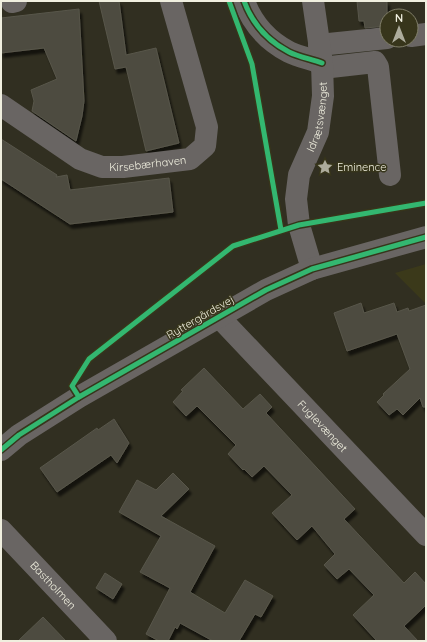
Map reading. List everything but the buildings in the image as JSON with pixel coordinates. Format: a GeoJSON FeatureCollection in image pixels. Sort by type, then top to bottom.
{"type":"FeatureCollection","features":[{"type":"Feature","properties":{"kind":"street","name":"Kirsebærhaven"},"geometry":{"type":"LineString","coordinates":[[1,105],[80,160],[102,167],[123,167],[190,159],[205,146],[207,127],[171,1]]}},
{"type":"Feature","properties":{"kind":"street"},"geometry":{"type":"LineString","coordinates":[[244,1],[248,11],[264,35],[289,52],[321,59],[375,62],[378,67],[390,175]]}},
{"type":"Feature","properties":{"kind":"street","name":"Idrætsvænget"},"geometry":{"type":"LineString","coordinates":[[312,269],[299,225],[296,199],[299,175],[318,132],[323,96],[321,59],[313,1]]}},
{"type":"Feature","properties":{"kind":"street"},"geometry":{"type":"LineString","coordinates":[[321,59],[379,41]]}},
{"type":"Feature","properties":{"kind":"street","name":"Ryttergårdsvej"},"geometry":{"type":"LineString","coordinates":[[1,450],[19,436],[79,397],[220,318],[266,290],[312,269],[426,237]]}},
{"type":"Feature","properties":{"kind":"street","name":"Fuglevænget"},"geometry":{"type":"LineString","coordinates":[[220,318],[426,535]]}},
{"type":"Feature","properties":{"kind":"street","name":"Bastholmen"},"geometry":{"type":"LineString","coordinates":[[1,530],[106,641]]}},
{"type":"Feature","properties":{"kind":"shaded area"},"geometry":{"type":"Polygon","coordinates":[[[426,264],[426,304],[395,273],[426,264]]]}},
{"type":"Feature","properties":{"kind":"cycle path"},"geometry":{"type":"LineString","coordinates":[[229,1],[252,64],[281,230]]}},
{"type":"Feature","properties":{"kind":"cycle path"},"geometry":{"type":"LineString","coordinates":[[244,1],[256,24],[281,48],[293,54],[322,63]]}},
{"type":"Feature","properties":{"kind":"cycle path"},"geometry":{"type":"LineString","coordinates":[[79,397],[72,386],[89,359],[233,246],[299,225],[426,203]]}},
{"type":"Feature","properties":{"kind":"cycle path"},"geometry":{"type":"LineString","coordinates":[[1,450],[19,435],[79,397],[266,290],[312,269],[426,237]]}},
{"type":"Feature","properties":{"kind":"place","name":"Eminence"},"geometry":{"type":"Point","coordinates":[325,167]}}]}
